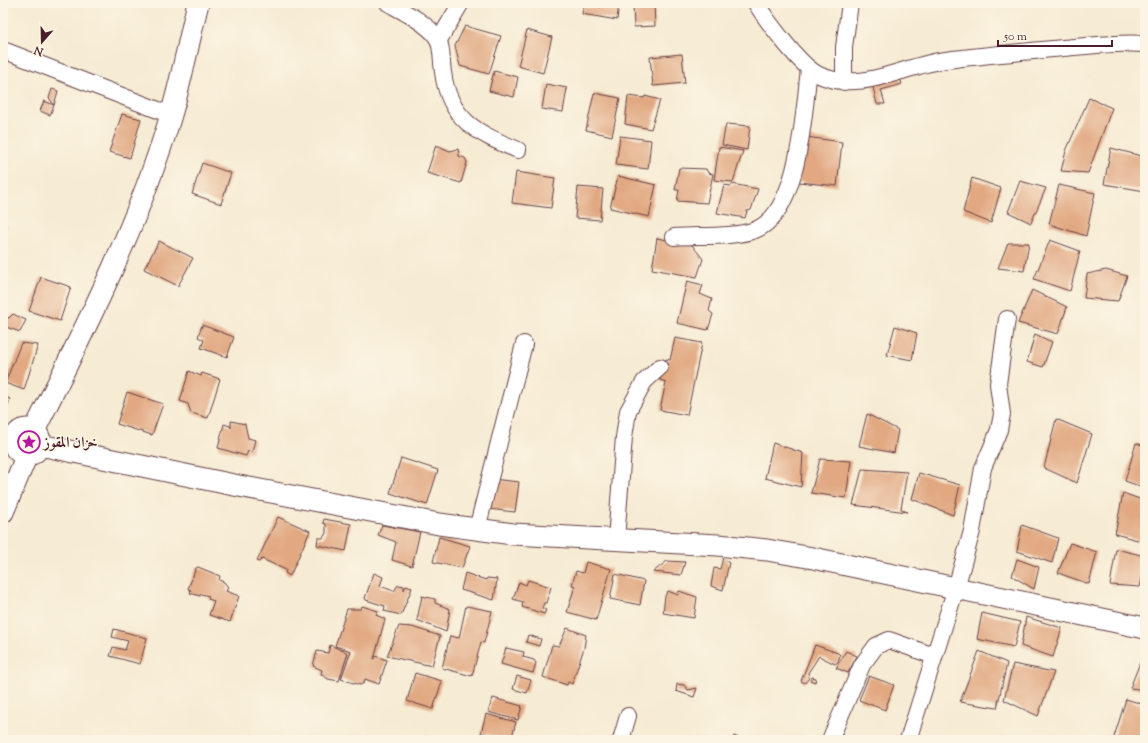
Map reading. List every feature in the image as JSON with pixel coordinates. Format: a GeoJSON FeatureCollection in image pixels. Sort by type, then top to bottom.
{"type":"FeatureCollection","features":[{"type":"Feature","properties":{"kind":"street"},"geometry":{"type":"LineString","coordinates":[[3,512],[24,440],[80,340],[136,215],[171,115],[198,3]]}},
{"type":"Feature","properties":{"kind":"street"},"geometry":{"type":"LineString","coordinates":[[388,3],[428,29],[439,40],[445,87],[459,115],[471,127],[484,135],[518,150]]}},
{"type":"Feature","properties":{"kind":"street"},"geometry":{"type":"LineString","coordinates":[[439,40],[461,3]]}},
{"type":"Feature","properties":{"kind":"street"},"geometry":{"type":"LineString","coordinates":[[756,3],[786,44],[809,69],[819,75],[844,82],[870,80],[914,67],[945,60],[1103,44],[1145,44]]}},
{"type":"Feature","properties":{"kind":"street"},"geometry":{"type":"LineString","coordinates":[[844,82],[844,47],[850,3]]}},
{"type":"Feature","properties":{"kind":"street"},"geometry":{"type":"LineString","coordinates":[[3,50],[171,115]]}},
{"type":"Feature","properties":{"kind":"street"},"geometry":{"type":"LineString","coordinates":[[674,237],[755,230],[767,224],[774,217],[789,186],[796,166],[809,69]]}},
{"type":"Feature","properties":{"kind":"street"},"geometry":{"type":"LineString","coordinates":[[908,740],[956,588],[972,531],[983,468],[999,430],[1002,414],[998,384],[1008,319]]}},
{"type":"Feature","properties":{"kind":"street"},"geometry":{"type":"LineString","coordinates":[[477,529],[524,344]]}},
{"type":"Feature","properties":{"kind":"street"},"geometry":{"type":"LineString","coordinates":[[616,540],[624,436],[628,412],[644,382],[660,367]]}},
{"type":"Feature","properties":{"kind":"street"},"geometry":{"type":"LineString","coordinates":[[24,440],[307,499],[477,529],[525,535],[718,545],[767,550],[813,558],[1145,626]]}},
{"type":"Feature","properties":{"kind":"street"},"geometry":{"type":"LineString","coordinates":[[830,740],[862,666],[876,646],[889,640],[934,656]]}},
{"type":"Feature","properties":{"kind":"street"},"geometry":{"type":"LineString","coordinates":[[621,740],[628,716]]}},
{"type":"Feature","properties":{"kind":"building"},"geometry":{"type":"Polygon","coordinates":[[[584,3],[619,3],[617,20],[582,14],[584,3]]]}},
{"type":"Feature","properties":{"kind":"building"},"geometry":{"type":"Polygon","coordinates":[[[633,3],[654,3],[655,26],[634,27],[633,3]]]}},
{"type":"Feature","properties":{"kind":"building"},"geometry":{"type":"Polygon","coordinates":[[[465,26],[501,36],[489,74],[460,66],[455,46],[465,26]]]}},
{"type":"Feature","properties":{"kind":"building"},"geometry":{"type":"Polygon","coordinates":[[[527,30],[552,37],[543,73],[518,66],[527,30]]]}},
{"type":"Feature","properties":{"kind":"building"},"geometry":{"type":"Polygon","coordinates":[[[682,54],[685,83],[653,86],[650,57],[682,54]]]}},
{"type":"Feature","properties":{"kind":"building"},"geometry":{"type":"Polygon","coordinates":[[[494,71],[518,77],[514,97],[489,91],[494,71]]]}},
{"type":"Feature","properties":{"kind":"building"},"geometry":{"type":"Polygon","coordinates":[[[899,76],[902,84],[881,90],[885,104],[877,104],[872,83],[899,76]]]}},
{"type":"Feature","properties":{"kind":"building"},"geometry":{"type":"Polygon","coordinates":[[[546,84],[567,88],[563,112],[542,109],[546,84]]]}},
{"type":"Feature","properties":{"kind":"building"},"geometry":{"type":"Polygon","coordinates":[[[52,89],[58,91],[54,105],[49,98],[52,89]]]}},
{"type":"Feature","properties":{"kind":"building"},"geometry":{"type":"Polygon","coordinates":[[[594,93],[620,98],[612,136],[586,130],[594,93]]]}},
{"type":"Feature","properties":{"kind":"building"},"geometry":{"type":"Polygon","coordinates":[[[628,96],[644,98],[645,96],[660,100],[651,129],[625,124],[628,96]]]}},
{"type":"Feature","properties":{"kind":"building"},"geometry":{"type":"Polygon","coordinates":[[[1089,98],[1112,108],[1088,173],[1061,171],[1066,151],[1089,98]]]}},
{"type":"Feature","properties":{"kind":"building"},"geometry":{"type":"Polygon","coordinates":[[[44,101],[54,105],[50,115],[40,111],[44,101]]]}},
{"type":"Feature","properties":{"kind":"building"},"geometry":{"type":"Polygon","coordinates":[[[122,114],[141,119],[130,158],[109,152],[122,114]]]}},
{"type":"Feature","properties":{"kind":"building"},"geometry":{"type":"Polygon","coordinates":[[[726,124],[750,126],[747,150],[722,145],[726,124]]]}},
{"type":"Feature","properties":{"kind":"building"},"geometry":{"type":"Polygon","coordinates":[[[620,136],[651,140],[648,169],[616,165],[620,136]]]}},
{"type":"Feature","properties":{"kind":"building"},"geometry":{"type":"Polygon","coordinates":[[[806,137],[842,142],[837,186],[799,182],[806,137]]]}},
{"type":"Feature","properties":{"kind":"building"},"geometry":{"type":"Polygon","coordinates":[[[436,145],[450,151],[458,149],[459,156],[465,158],[467,162],[461,183],[427,173],[436,145]]]}},
{"type":"Feature","properties":{"kind":"building"},"geometry":{"type":"Polygon","coordinates":[[[719,147],[743,151],[733,182],[714,180],[719,147]]]}},
{"type":"Feature","properties":{"kind":"building"},"geometry":{"type":"Polygon","coordinates":[[[1111,148],[1145,157],[1145,191],[1104,184],[1111,148]]]}},
{"type":"Feature","properties":{"kind":"building"},"geometry":{"type":"Polygon","coordinates":[[[202,163],[231,173],[221,204],[192,194],[202,163]]]}},
{"type":"Feature","properties":{"kind":"building"},"geometry":{"type":"Polygon","coordinates":[[[679,168],[706,169],[708,173],[713,174],[707,203],[677,201],[679,190],[675,190],[679,168]]]}},
{"type":"Feature","properties":{"kind":"building"},"geometry":{"type":"Polygon","coordinates":[[[516,172],[555,178],[551,208],[512,203],[516,172]]]}},
{"type":"Feature","properties":{"kind":"building"},"geometry":{"type":"Polygon","coordinates":[[[618,176],[656,185],[649,217],[610,208],[618,176]]]}},
{"type":"Feature","properties":{"kind":"building"},"geometry":{"type":"Polygon","coordinates":[[[972,178],[1001,188],[991,223],[963,212],[972,178]]]}},
{"type":"Feature","properties":{"kind":"building"},"geometry":{"type":"Polygon","coordinates":[[[1020,181],[1046,188],[1031,223],[1008,212],[1020,181]]]}},
{"type":"Feature","properties":{"kind":"building"},"geometry":{"type":"Polygon","coordinates":[[[732,184],[758,189],[751,210],[747,211],[745,218],[717,213],[724,185],[731,186],[732,184]]]}},
{"type":"Feature","properties":{"kind":"building"},"geometry":{"type":"Polygon","coordinates":[[[1059,185],[1095,193],[1086,236],[1049,224],[1059,185]]]}},
{"type":"Feature","properties":{"kind":"building"},"geometry":{"type":"Polygon","coordinates":[[[578,187],[603,189],[600,220],[575,218],[578,187]]]}},
{"type":"Feature","properties":{"kind":"building"},"geometry":{"type":"Polygon","coordinates":[[[3,225],[7,226],[3,236],[3,225]]]}},
{"type":"Feature","properties":{"kind":"building"},"geometry":{"type":"Polygon","coordinates":[[[657,238],[692,245],[703,259],[697,277],[652,269],[657,238]]]}},
{"type":"Feature","properties":{"kind":"building"},"geometry":{"type":"Polygon","coordinates":[[[1050,240],[1080,251],[1070,291],[1034,279],[1050,240]]]}},
{"type":"Feature","properties":{"kind":"building"},"geometry":{"type":"Polygon","coordinates":[[[159,241],[193,258],[178,286],[144,269],[159,241]]]}},
{"type":"Feature","properties":{"kind":"building"},"geometry":{"type":"Polygon","coordinates":[[[1008,243],[1029,243],[1024,271],[998,268],[1008,243]]]}},
{"type":"Feature","properties":{"kind":"building"},"geometry":{"type":"Polygon","coordinates":[[[1106,270],[1127,276],[1118,301],[1084,298],[1087,274],[1106,270]]]}},
{"type":"Feature","properties":{"kind":"building"},"geometry":{"type":"Polygon","coordinates":[[[41,277],[71,287],[60,321],[29,311],[41,277]]]}},
{"type":"Feature","properties":{"kind":"building"},"geometry":{"type":"Polygon","coordinates":[[[687,281],[703,285],[700,294],[712,299],[709,311],[713,314],[708,330],[677,323],[687,281]]]}},
{"type":"Feature","properties":{"kind":"building"},"geometry":{"type":"Polygon","coordinates":[[[1032,290],[1067,307],[1058,334],[1018,323],[1032,290]]]}},
{"type":"Feature","properties":{"kind":"building"},"geometry":{"type":"Polygon","coordinates":[[[13,314],[26,320],[20,332],[3,326],[3,316],[9,318],[13,314]]]}},
{"type":"Feature","properties":{"kind":"building"},"geometry":{"type":"Polygon","coordinates":[[[202,325],[234,337],[227,357],[201,348],[204,340],[198,337],[202,325]]]}},
{"type":"Feature","properties":{"kind":"building"},"geometry":{"type":"Polygon","coordinates":[[[895,326],[917,333],[912,360],[887,355],[895,326]]]}},
{"type":"Feature","properties":{"kind":"building"},"geometry":{"type":"Polygon","coordinates":[[[1035,334],[1052,342],[1043,367],[1027,362],[1035,334]]]}},
{"type":"Feature","properties":{"kind":"building"},"geometry":{"type":"Polygon","coordinates":[[[675,338],[702,343],[687,415],[660,410],[666,382],[660,380],[666,359],[670,360],[675,338]]]}},
{"type":"Feature","properties":{"kind":"building"},"geometry":{"type":"Polygon","coordinates":[[[21,343],[38,345],[24,390],[5,383],[21,343]]]}},
{"type":"Feature","properties":{"kind":"building"},"geometry":{"type":"Polygon","coordinates":[[[189,371],[201,376],[202,373],[220,379],[208,418],[191,413],[188,404],[180,401],[189,371]]]}},
{"type":"Feature","properties":{"kind":"building"},"geometry":{"type":"Polygon","coordinates":[[[127,392],[163,404],[152,435],[117,424],[127,392]]]}},
{"type":"Feature","properties":{"kind":"building"},"geometry":{"type":"Polygon","coordinates":[[[3,396],[10,399],[5,412],[3,411],[3,396]]]}},
{"type":"Feature","properties":{"kind":"building"},"geometry":{"type":"Polygon","coordinates":[[[867,414],[898,430],[894,453],[859,446],[867,414]]]}},
{"type":"Feature","properties":{"kind":"building"},"geometry":{"type":"Polygon","coordinates":[[[1056,419],[1092,434],[1077,483],[1044,468],[1056,419]]]}},
{"type":"Feature","properties":{"kind":"building"},"geometry":{"type":"Polygon","coordinates":[[[231,421],[245,424],[248,438],[255,440],[252,452],[248,451],[246,456],[218,448],[224,424],[230,426],[231,428],[231,421]]]}},
{"type":"Feature","properties":{"kind":"building"},"geometry":{"type":"Polygon","coordinates":[[[773,443],[803,453],[801,487],[765,478],[773,443]]]}},
{"type":"Feature","properties":{"kind":"building"},"geometry":{"type":"Polygon","coordinates":[[[1136,443],[1145,446],[1145,488],[1125,481],[1136,443]]]}},
{"type":"Feature","properties":{"kind":"building"},"geometry":{"type":"Polygon","coordinates":[[[401,458],[438,470],[427,505],[390,493],[401,458]]]}},
{"type":"Feature","properties":{"kind":"building"},"geometry":{"type":"Polygon","coordinates":[[[820,459],[851,461],[846,498],[811,493],[820,459]]]}},
{"type":"Feature","properties":{"kind":"building"},"geometry":{"type":"Polygon","coordinates":[[[862,469],[907,472],[901,509],[907,512],[853,505],[862,469]]]}},
{"type":"Feature","properties":{"kind":"building"},"geometry":{"type":"Polygon","coordinates":[[[919,473],[960,485],[953,515],[912,499],[919,473]]]}},
{"type":"Feature","properties":{"kind":"building"},"geometry":{"type":"Polygon","coordinates":[[[492,479],[519,482],[515,512],[488,509],[492,479]]]}},
{"type":"Feature","properties":{"kind":"building"},"geometry":{"type":"Polygon","coordinates":[[[1123,493],[1145,501],[1145,542],[1115,534],[1123,493]]]}},
{"type":"Feature","properties":{"kind":"building"},"geometry":{"type":"Polygon","coordinates":[[[278,517],[310,531],[290,576],[285,573],[286,570],[262,559],[259,562],[257,561],[278,517]]]}},
{"type":"Feature","properties":{"kind":"building"},"geometry":{"type":"Polygon","coordinates":[[[324,519],[351,524],[346,551],[317,545],[318,538],[323,538],[326,533],[326,524],[323,523],[324,519]]]}},
{"type":"Feature","properties":{"kind":"building"},"geometry":{"type":"Polygon","coordinates":[[[382,525],[420,532],[412,566],[392,560],[396,542],[378,535],[382,525]]]}},
{"type":"Feature","properties":{"kind":"building"},"geometry":{"type":"Polygon","coordinates":[[[1022,525],[1058,538],[1052,563],[1017,551],[1022,525]]]}},
{"type":"Feature","properties":{"kind":"building"},"geometry":{"type":"Polygon","coordinates":[[[439,537],[470,546],[462,568],[433,562],[439,537]]]}},
{"type":"Feature","properties":{"kind":"building"},"geometry":{"type":"Polygon","coordinates":[[[1070,543],[1097,552],[1089,584],[1058,573],[1070,543]]]}},
{"type":"Feature","properties":{"kind":"building"},"geometry":{"type":"Polygon","coordinates":[[[1116,549],[1145,556],[1145,566],[1140,587],[1110,585],[1116,549]]]}},
{"type":"Feature","properties":{"kind":"building"},"geometry":{"type":"Polygon","coordinates":[[[723,558],[729,563],[723,590],[711,586],[714,568],[720,569],[723,558]]]}},
{"type":"Feature","properties":{"kind":"building"},"geometry":{"type":"Polygon","coordinates":[[[1017,559],[1039,567],[1034,589],[1012,576],[1017,559]]]}},
{"type":"Feature","properties":{"kind":"building"},"geometry":{"type":"Polygon","coordinates":[[[667,561],[685,562],[681,575],[653,572],[667,561]]]}},
{"type":"Feature","properties":{"kind":"building"},"geometry":{"type":"Polygon","coordinates":[[[586,562],[611,569],[596,620],[567,612],[575,586],[572,585],[576,571],[583,573],[586,562]]]}},
{"type":"Feature","properties":{"kind":"building"},"geometry":{"type":"Polygon","coordinates":[[[198,567],[220,576],[219,580],[224,582],[228,587],[226,591],[239,596],[230,622],[209,615],[214,601],[208,599],[209,596],[201,594],[200,596],[190,593],[191,590],[188,589],[196,568],[198,567]]]}},
{"type":"Feature","properties":{"kind":"building"},"geometry":{"type":"Polygon","coordinates":[[[374,573],[383,577],[380,586],[394,591],[398,585],[404,586],[404,590],[406,586],[412,588],[401,615],[384,611],[385,606],[366,600],[365,598],[374,573]]]}},
{"type":"Feature","properties":{"kind":"building"},"geometry":{"type":"Polygon","coordinates":[[[465,573],[486,580],[487,578],[497,579],[494,600],[461,590],[465,573]]]}},
{"type":"Feature","properties":{"kind":"building"},"geometry":{"type":"Polygon","coordinates":[[[615,574],[644,581],[640,605],[610,599],[615,574]]]}},
{"type":"Feature","properties":{"kind":"building"},"geometry":{"type":"Polygon","coordinates":[[[528,580],[551,587],[546,603],[544,603],[542,608],[546,610],[544,614],[522,607],[523,602],[513,599],[519,582],[526,585],[528,580]]]}},
{"type":"Feature","properties":{"kind":"building"},"geometry":{"type":"Polygon","coordinates":[[[668,591],[678,595],[679,591],[697,597],[694,618],[663,613],[665,596],[668,591]]]}},
{"type":"Feature","properties":{"kind":"building"},"geometry":{"type":"Polygon","coordinates":[[[422,596],[435,599],[435,603],[450,609],[446,632],[417,620],[422,596]]]}},
{"type":"Feature","properties":{"kind":"building"},"geometry":{"type":"Polygon","coordinates":[[[362,606],[378,611],[376,615],[385,619],[374,659],[375,656],[387,660],[379,684],[365,679],[364,683],[360,685],[341,679],[351,651],[335,646],[347,609],[361,609],[362,606]]]}},
{"type":"Feature","properties":{"kind":"building"},"geometry":{"type":"Polygon","coordinates":[[[466,606],[492,611],[484,643],[481,642],[472,676],[442,668],[450,636],[459,638],[466,606]]]}},
{"type":"Feature","properties":{"kind":"building"},"geometry":{"type":"Polygon","coordinates":[[[982,613],[1020,622],[1014,647],[977,639],[982,613]]]}},
{"type":"Feature","properties":{"kind":"building"},"geometry":{"type":"Polygon","coordinates":[[[1026,617],[1062,628],[1053,657],[1021,646],[1026,617]]]}},
{"type":"Feature","properties":{"kind":"building"},"geometry":{"type":"Polygon","coordinates":[[[399,626],[412,627],[440,636],[432,666],[387,656],[399,626]]]}},
{"type":"Feature","properties":{"kind":"building"},"geometry":{"type":"Polygon","coordinates":[[[567,628],[586,635],[584,648],[572,684],[568,682],[567,685],[543,677],[552,645],[559,646],[567,628]]]}},
{"type":"Feature","properties":{"kind":"building"},"geometry":{"type":"Polygon","coordinates":[[[114,629],[147,638],[140,664],[110,656],[113,647],[125,650],[128,641],[112,637],[114,629]]]}},
{"type":"Feature","properties":{"kind":"building"},"geometry":{"type":"Polygon","coordinates":[[[528,635],[541,639],[539,646],[526,642],[528,635]]]}},
{"type":"Feature","properties":{"kind":"building"},"geometry":{"type":"Polygon","coordinates":[[[330,645],[348,653],[339,681],[328,679],[321,674],[322,670],[313,666],[317,651],[328,653],[330,645]]]}},
{"type":"Feature","properties":{"kind":"building"},"geometry":{"type":"Polygon","coordinates":[[[815,645],[840,655],[838,662],[835,664],[819,656],[808,673],[809,678],[805,683],[801,681],[815,645]]]}},
{"type":"Feature","properties":{"kind":"building"},"geometry":{"type":"Polygon","coordinates":[[[506,648],[524,652],[523,657],[534,660],[536,663],[533,673],[501,664],[506,648]]]}},
{"type":"Feature","properties":{"kind":"building"},"geometry":{"type":"Polygon","coordinates":[[[1145,650],[1145,690],[1130,688],[1145,650]]]}},
{"type":"Feature","properties":{"kind":"building"},"geometry":{"type":"Polygon","coordinates":[[[846,651],[857,656],[848,673],[836,668],[846,651]]]}},
{"type":"Feature","properties":{"kind":"building"},"geometry":{"type":"Polygon","coordinates":[[[979,651],[1007,663],[997,708],[960,702],[979,651]]]}},
{"type":"Feature","properties":{"kind":"building"},"geometry":{"type":"Polygon","coordinates":[[[1013,664],[1054,672],[1038,716],[1004,700],[1013,664]]]}},
{"type":"Feature","properties":{"kind":"building"},"geometry":{"type":"Polygon","coordinates":[[[415,673],[442,681],[433,709],[407,701],[415,673]]]}},
{"type":"Feature","properties":{"kind":"building"},"geometry":{"type":"Polygon","coordinates":[[[517,676],[531,680],[527,693],[513,689],[517,676]]]}},
{"type":"Feature","properties":{"kind":"building"},"geometry":{"type":"Polygon","coordinates":[[[869,676],[894,685],[885,710],[859,700],[869,676]]]}},
{"type":"Feature","properties":{"kind":"building"},"geometry":{"type":"Polygon","coordinates":[[[812,677],[816,678],[815,682],[810,680],[812,677]]]}},
{"type":"Feature","properties":{"kind":"building"},"geometry":{"type":"Polygon","coordinates":[[[677,684],[684,685],[688,690],[697,688],[694,697],[676,691],[677,684]]]}},
{"type":"Feature","properties":{"kind":"building"},"geometry":{"type":"Polygon","coordinates":[[[493,698],[522,706],[518,720],[488,712],[493,698]]]}},
{"type":"Feature","properties":{"kind":"building"},"geometry":{"type":"Polygon","coordinates":[[[1126,699],[1145,705],[1145,740],[1113,740],[1126,699]]]}},
{"type":"Feature","properties":{"kind":"building"},"geometry":{"type":"Polygon","coordinates":[[[486,714],[516,722],[511,740],[481,733],[486,714]]]}},
{"type":"Feature","properties":{"kind":"building"},"geometry":{"type":"Polygon","coordinates":[[[734,736],[742,740],[732,740],[734,736]]]}},
{"type":"Feature","properties":{"kind":"place","name":"خزان المقوز"},"geometry":{"type":"Point","coordinates":[29,442]}}]}
